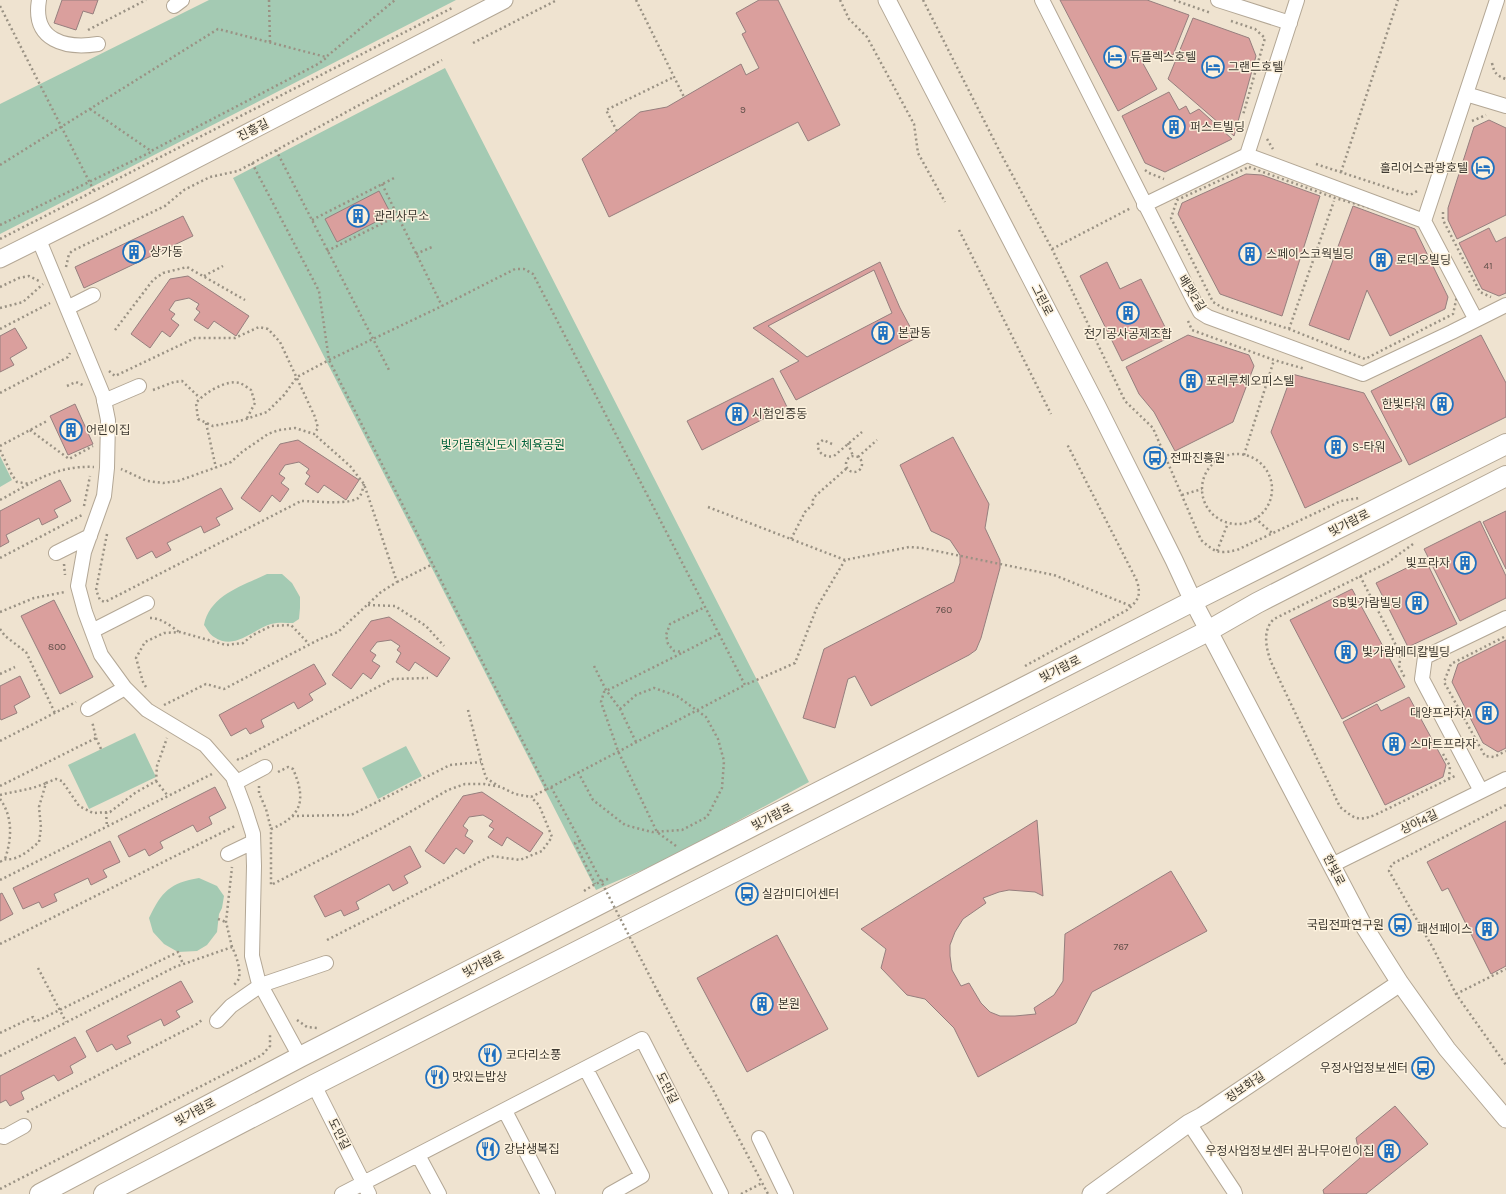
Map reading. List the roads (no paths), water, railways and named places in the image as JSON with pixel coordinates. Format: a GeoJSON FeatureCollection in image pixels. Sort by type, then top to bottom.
{"type":"FeatureCollection","features":[{"type":"Feature","properties":{"kind":"main road","name":"빛가람로"},"geometry":{"type":"LineString","coordinates":[[40,1194],[300,1057],[1193,601],[1506,444]]}},
{"type":"Feature","properties":{"kind":"main road"},"geometry":{"type":"LineString","coordinates":[[104,1194],[314,1085],[1208,630],[1264,599],[1506,476]]}},
{"type":"Feature","properties":{"kind":"street"},"geometry":{"type":"LineString","coordinates":[[39,0],[38,19],[42,28],[50,37],[66,44],[86,46],[98,44]]}},
{"type":"Feature","properties":{"kind":"street","name":"진흥길"},"geometry":{"type":"LineString","coordinates":[[0,259],[102,208],[504,0]]}},
{"type":"Feature","properties":{"kind":"street","name":"그린로"},"geometry":{"type":"LineString","coordinates":[[887,0],[1097,406],[1193,601]]}},
{"type":"Feature","properties":{"kind":"street","name":"배멧2길"},"geometry":{"type":"LineString","coordinates":[[1042,0],[1137,209],[1200,312],[1208,317],[1363,374],[1506,305]]}},
{"type":"Feature","properties":{"kind":"street"},"geometry":{"type":"LineString","coordinates":[[1218,0],[1290,23]]}},
{"type":"Feature","properties":{"kind":"street"},"geometry":{"type":"LineString","coordinates":[[1137,209],[1247,155],[1297,0]]}},
{"type":"Feature","properties":{"kind":"street"},"geometry":{"type":"LineString","coordinates":[[1424,221],[1497,0]]}},
{"type":"Feature","properties":{"kind":"street"},"geometry":{"type":"LineString","coordinates":[[1466,94],[1506,106]]}},
{"type":"Feature","properties":{"kind":"street"},"geometry":{"type":"LineString","coordinates":[[1247,155],[1424,221],[1476,320]]}},
{"type":"Feature","properties":{"kind":"street"},"geometry":{"type":"LineString","coordinates":[[39,240],[60,309],[103,395],[108,420],[107,468],[104,496],[84,552],[78,586],[85,612],[101,655],[125,688],[147,710],[205,744],[233,777],[245,809],[253,842],[254,866],[252,956],[261,985],[300,1057]]}},
{"type":"Feature","properties":{"kind":"street"},"geometry":{"type":"LineString","coordinates":[[60,309],[93,295]]}},
{"type":"Feature","properties":{"kind":"street"},"geometry":{"type":"LineString","coordinates":[[104,401],[143,389]]}},
{"type":"Feature","properties":{"kind":"street"},"geometry":{"type":"LineString","coordinates":[[56,553],[90,536]]}},
{"type":"Feature","properties":{"kind":"street","name":"한빛로"},"geometry":{"type":"LineString","coordinates":[[1193,601],[1362,923],[1400,983],[1447,1049],[1506,1119]]}},
{"type":"Feature","properties":{"kind":"street"},"geometry":{"type":"LineString","coordinates":[[92,631],[147,603]]}},
{"type":"Feature","properties":{"kind":"street"},"geometry":{"type":"LineString","coordinates":[[1481,791],[1422,679],[1425,657],[1506,618]]}},
{"type":"Feature","properties":{"kind":"street"},"geometry":{"type":"LineString","coordinates":[[89,712],[125,688]]}},
{"type":"Feature","properties":{"kind":"street"},"geometry":{"type":"LineString","coordinates":[[235,783],[270,770]]}},
{"type":"Feature","properties":{"kind":"street","name":"상야4길"},"geometry":{"type":"LineString","coordinates":[[1332,865],[1506,779]]}},
{"type":"Feature","properties":{"kind":"street"},"geometry":{"type":"LineString","coordinates":[[233,852],[253,842]]}},
{"type":"Feature","properties":{"kind":"street"},"geometry":{"type":"LineString","coordinates":[[212,1017],[261,985],[326,963]]}},
{"type":"Feature","properties":{"kind":"street","name":"정보화길"},"geometry":{"type":"LineString","coordinates":[[1091,1194],[1189,1123],[1208,1112],[1400,983]]}},
{"type":"Feature","properties":{"kind":"street","name":"도민길"},"geometry":{"type":"LineString","coordinates":[[342,1194],[366,1188],[418,1155],[642,1039],[721,1194]]}},
{"type":"Feature","properties":{"kind":"street"},"geometry":{"type":"LineString","coordinates":[[586,1069],[642,1176],[610,1194]]}},
{"type":"Feature","properties":{"kind":"street","name":"도민길"},"geometry":{"type":"LineString","coordinates":[[314,1085],[366,1188]]}},
{"type":"Feature","properties":{"kind":"street"},"geometry":{"type":"LineString","coordinates":[[505,1111],[548,1194]]}},
{"type":"Feature","properties":{"kind":"street"},"geometry":{"type":"LineString","coordinates":[[0,1136],[4,1137],[23,1121]]}},
{"type":"Feature","properties":{"kind":"street"},"geometry":{"type":"LineString","coordinates":[[1189,1123],[1235,1194]]}},
{"type":"Feature","properties":{"kind":"street"},"geometry":{"type":"LineString","coordinates":[[759,1138],[786,1194]]}},
{"type":"Feature","properties":{"kind":"street"},"geometry":{"type":"LineString","coordinates":[[418,1155],[439,1194]]}},
{"type":"Feature","properties":{"kind":"place","name":"듀플렉스호텔"},"geometry":{"type":"Point","coordinates":[1115,57]}},
{"type":"Feature","properties":{"kind":"place","name":"그랜드호텔"},"geometry":{"type":"Point","coordinates":[1213,67]}},
{"type":"Feature","properties":{"kind":"place","name":"퍼스트빌딩"},"geometry":{"type":"Point","coordinates":[1174,127]}},
{"type":"Feature","properties":{"kind":"place","name":"홀리어스관광호텔"},"geometry":{"type":"Point","coordinates":[1483,168]}},
{"type":"Feature","properties":{"kind":"place","name":"관리사무소"},"geometry":{"type":"Point","coordinates":[358,216]}},
{"type":"Feature","properties":{"kind":"place","name":"상가동"},"geometry":{"type":"Point","coordinates":[134,252]}},
{"type":"Feature","properties":{"kind":"place","name":"스페이스코웍빌딩"},"geometry":{"type":"Point","coordinates":[1250,254]}},
{"type":"Feature","properties":{"kind":"place","name":"로데오빌딩"},"geometry":{"type":"Point","coordinates":[1381,260]}},
{"type":"Feature","properties":{"kind":"place","name":"전기공사공제조합"},"geometry":{"type":"Point","coordinates":[1128,313]}},
{"type":"Feature","properties":{"kind":"place","name":"본관동"},"geometry":{"type":"Point","coordinates":[883,333]}},
{"type":"Feature","properties":{"kind":"place","name":"포레루체오피스텔"},"geometry":{"type":"Point","coordinates":[1191,381]}},
{"type":"Feature","properties":{"kind":"place","name":"한빛타워"},"geometry":{"type":"Point","coordinates":[1442,404]}},
{"type":"Feature","properties":{"kind":"place","name":"시험인증동"},"geometry":{"type":"Point","coordinates":[737,414]}},
{"type":"Feature","properties":{"kind":"place","name":"어린이집"},"geometry":{"type":"Point","coordinates":[71,430]}},
{"type":"Feature","properties":{"kind":"place","name":"S-타워"},"geometry":{"type":"Point","coordinates":[1336,447]}},
{"type":"Feature","properties":{"kind":"place","name":"전파진흥원"},"geometry":{"type":"Point","coordinates":[1155,458]}},
{"type":"Feature","properties":{"kind":"place","name":"빛프라자"},"geometry":{"type":"Point","coordinates":[1465,563]}},
{"type":"Feature","properties":{"kind":"place","name":"SB빛가람빌딩"},"geometry":{"type":"Point","coordinates":[1417,603]}},
{"type":"Feature","properties":{"kind":"place","name":"빛가람메디칼빌딩"},"geometry":{"type":"Point","coordinates":[1346,652]}},
{"type":"Feature","properties":{"kind":"place","name":"대양프라자A"},"geometry":{"type":"Point","coordinates":[1487,713]}},
{"type":"Feature","properties":{"kind":"place","name":"스마트프라자"},"geometry":{"type":"Point","coordinates":[1394,744]}},
{"type":"Feature","properties":{"kind":"place","name":"실감미디어센터"},"geometry":{"type":"Point","coordinates":[747,894]}},
{"type":"Feature","properties":{"kind":"place","name":"국립전파연구원"},"geometry":{"type":"Point","coordinates":[1400,925]}},
{"type":"Feature","properties":{"kind":"place","name":"패션페이스"},"geometry":{"type":"Point","coordinates":[1487,929]}},
{"type":"Feature","properties":{"kind":"place","name":"본원"},"geometry":{"type":"Point","coordinates":[762,1004]}},
{"type":"Feature","properties":{"kind":"place","name":"코다리소풍"},"geometry":{"type":"Point","coordinates":[490,1055]}},
{"type":"Feature","properties":{"kind":"place","name":"우정사업정보센터"},"geometry":{"type":"Point","coordinates":[1423,1068]}},
{"type":"Feature","properties":{"kind":"place","name":"맛있는밥상"},"geometry":{"type":"Point","coordinates":[437,1077]}},
{"type":"Feature","properties":{"kind":"place","name":"강남생복집"},"geometry":{"type":"Point","coordinates":[488,1149]}},
{"type":"Feature","properties":{"kind":"place","name":"우정사업정보센터 꿈나무어린이집"},"geometry":{"type":"Point","coordinates":[1389,1151]}},
{"type":"Feature","properties":{"kind":"park label","name":"빛가람혁신도시 체육공원"},"geometry":{"type":"Point","coordinates":[503,445]}}]}
